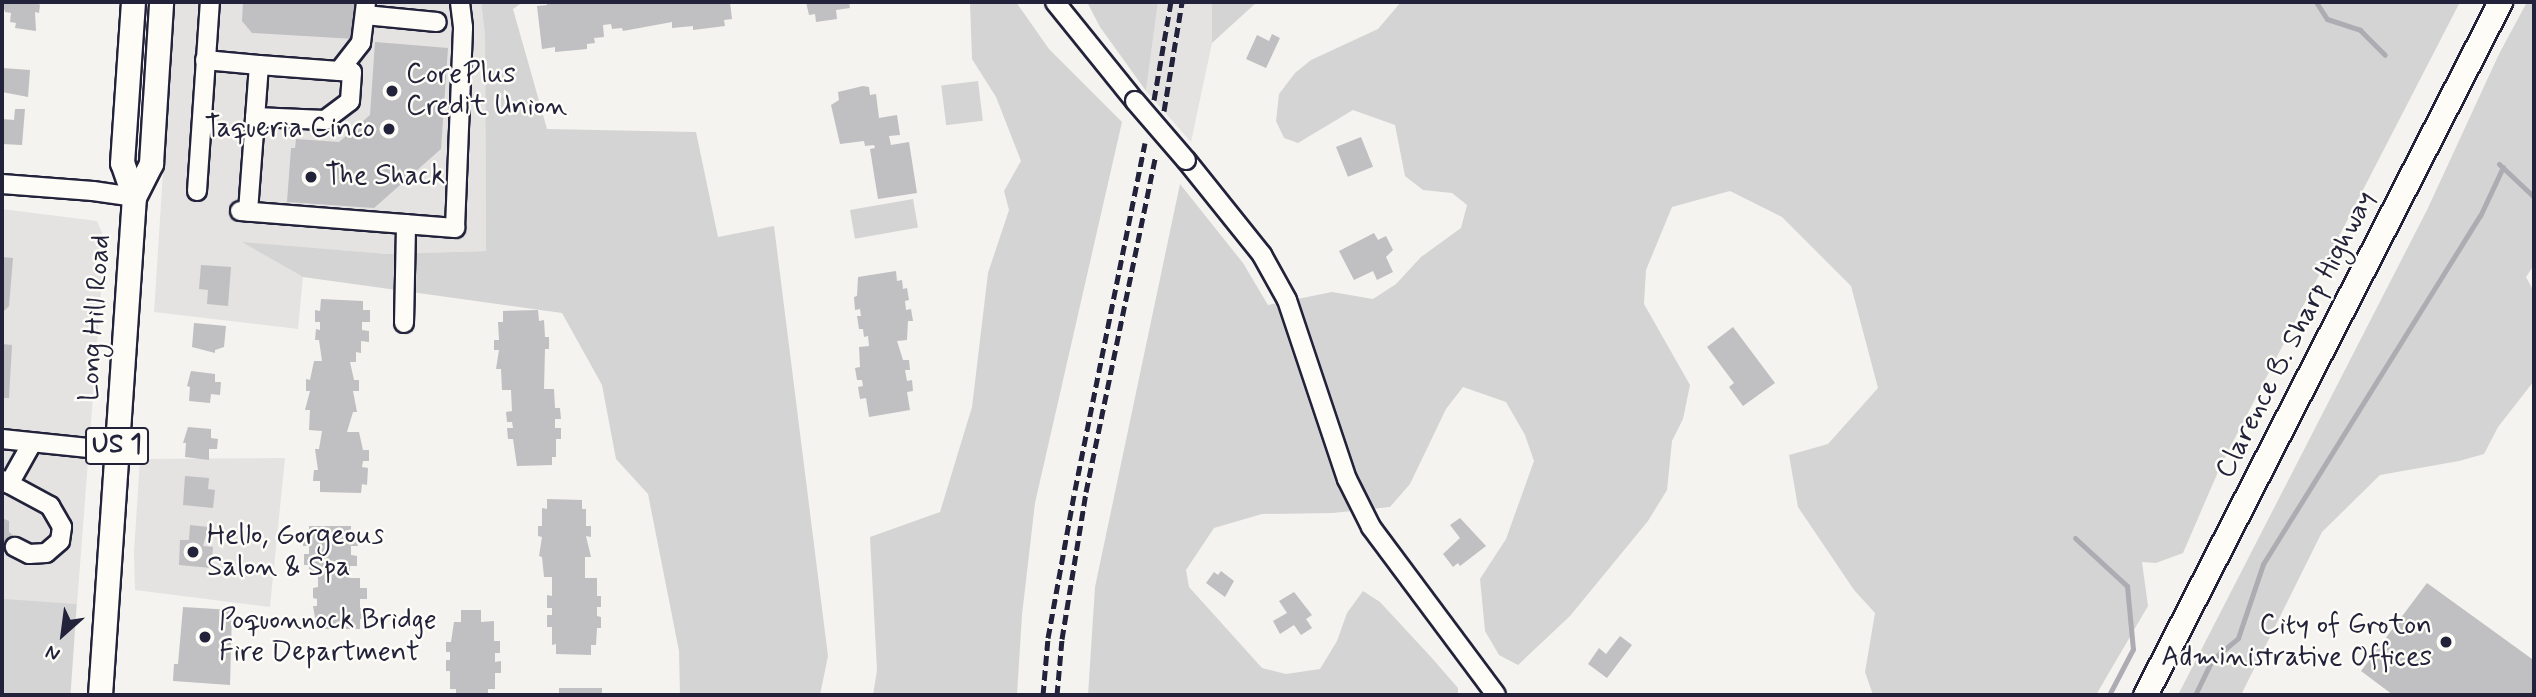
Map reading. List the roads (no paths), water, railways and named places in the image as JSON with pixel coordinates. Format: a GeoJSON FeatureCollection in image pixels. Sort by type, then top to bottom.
{"type":"FeatureCollection","features":[{"type":"Feature","properties":{"kind":"main road","name":"Long Hill Road"},"geometry":{"type":"LineString","coordinates":[[133,2],[122,163],[134,197]]}},
{"type":"Feature","properties":{"kind":"main road","name":"Long Hill Road"},"geometry":{"type":"LineString","coordinates":[[100,695],[134,197],[151,163],[161,2]]}},
{"type":"Feature","properties":{"kind":"main road","name":"Clarence B. Sharp Highway"},"geometry":{"type":"LineString","coordinates":[[2146,695],[2500,2]]}},
{"type":"Feature","properties":{"kind":"street"},"geometry":{"type":"LineString","coordinates":[[197,191],[210,2]]}},
{"type":"Feature","properties":{"kind":"street"},"geometry":{"type":"LineString","coordinates":[[259,65],[244,211],[455,228],[463,27],[460,2]]}},
{"type":"Feature","properties":{"kind":"street"},"geometry":{"type":"LineString","coordinates":[[1055,2],[1262,255],[1287,300],[1346,479],[1364,516],[1386,550],[1496,695]]}},
{"type":"Feature","properties":{"kind":"street"},"geometry":{"type":"LineString","coordinates":[[339,71],[361,43],[366,8],[410,10],[437,22]]}},
{"type":"Feature","properties":{"kind":"street"},"geometry":{"type":"LineString","coordinates":[[205,61],[352,72],[349,101],[325,120],[255,117]]}},
{"type":"Feature","properties":{"kind":"street"},"geometry":{"type":"LineString","coordinates":[[2,184],[134,197]]}},
{"type":"Feature","properties":{"kind":"street"},"geometry":{"type":"LineString","coordinates":[[404,323],[406,224]]}},
{"type":"Feature","properties":{"kind":"street"},"geometry":{"type":"LineString","coordinates":[[2,439],[89,448],[116,457]]}},
{"type":"Feature","properties":{"kind":"street"},"geometry":{"type":"LineString","coordinates":[[15,547],[29,554],[46,553],[60,541],[62,527],[50,506],[6,482],[32,443]]}},
{"type":"Feature","properties":{"kind":"waterway"},"geometry":{"type":"LineString","coordinates":[[2316,2],[2327,19],[2360,30],[2385,55]]}},
{"type":"Feature","properties":{"kind":"waterway"},"geometry":{"type":"LineString","coordinates":[[2499,164],[2534,197]]}},
{"type":"Feature","properties":{"kind":"waterway"},"geometry":{"type":"LineString","coordinates":[[2195,695],[2212,660],[2238,638],[2263,564],[2480,216],[2503,167]]}},
{"type":"Feature","properties":{"kind":"waterway"},"geometry":{"type":"LineString","coordinates":[[2075,538],[2127,586],[2133,649],[2109,695]]}},
{"type":"Feature","properties":{"kind":"railway"},"geometry":{"type":"LineString","coordinates":[[1154,100],[1171,2]]}},
{"type":"Feature","properties":{"kind":"railway"},"geometry":{"type":"LineString","coordinates":[[1164,111],[1182,2]]}},
{"type":"Feature","properties":{"kind":"railway"},"geometry":{"type":"LineString","coordinates":[[1043,695],[1048,638],[1075,490],[1145,143]]}},
{"type":"Feature","properties":{"kind":"railway"},"geometry":{"type":"LineString","coordinates":[[1057,695],[1062,639],[1086,492],[1156,155]]}},
{"type":"Feature","properties":{"kind":"place","name":"CorePlus Credit Union"},"geometry":{"type":"Point","coordinates":[392,91]}},
{"type":"Feature","properties":{"kind":"place","name":"Taqueria Cinco"},"geometry":{"type":"Point","coordinates":[389,129]}},
{"type":"Feature","properties":{"kind":"place","name":"The Shack"},"geometry":{"type":"Point","coordinates":[311,177]}},
{"type":"Feature","properties":{"kind":"place","name":"Hello, Gorgeous Salon & Spa"},"geometry":{"type":"Point","coordinates":[193,552]}},
{"type":"Feature","properties":{"kind":"place","name":"Poquonnock Bridge Fire Department"},"geometry":{"type":"Point","coordinates":[205,637]}},
{"type":"Feature","properties":{"kind":"place","name":"City of Groton Administrative Offices"},"geometry":{"type":"Point","coordinates":[2446,642]}}]}
